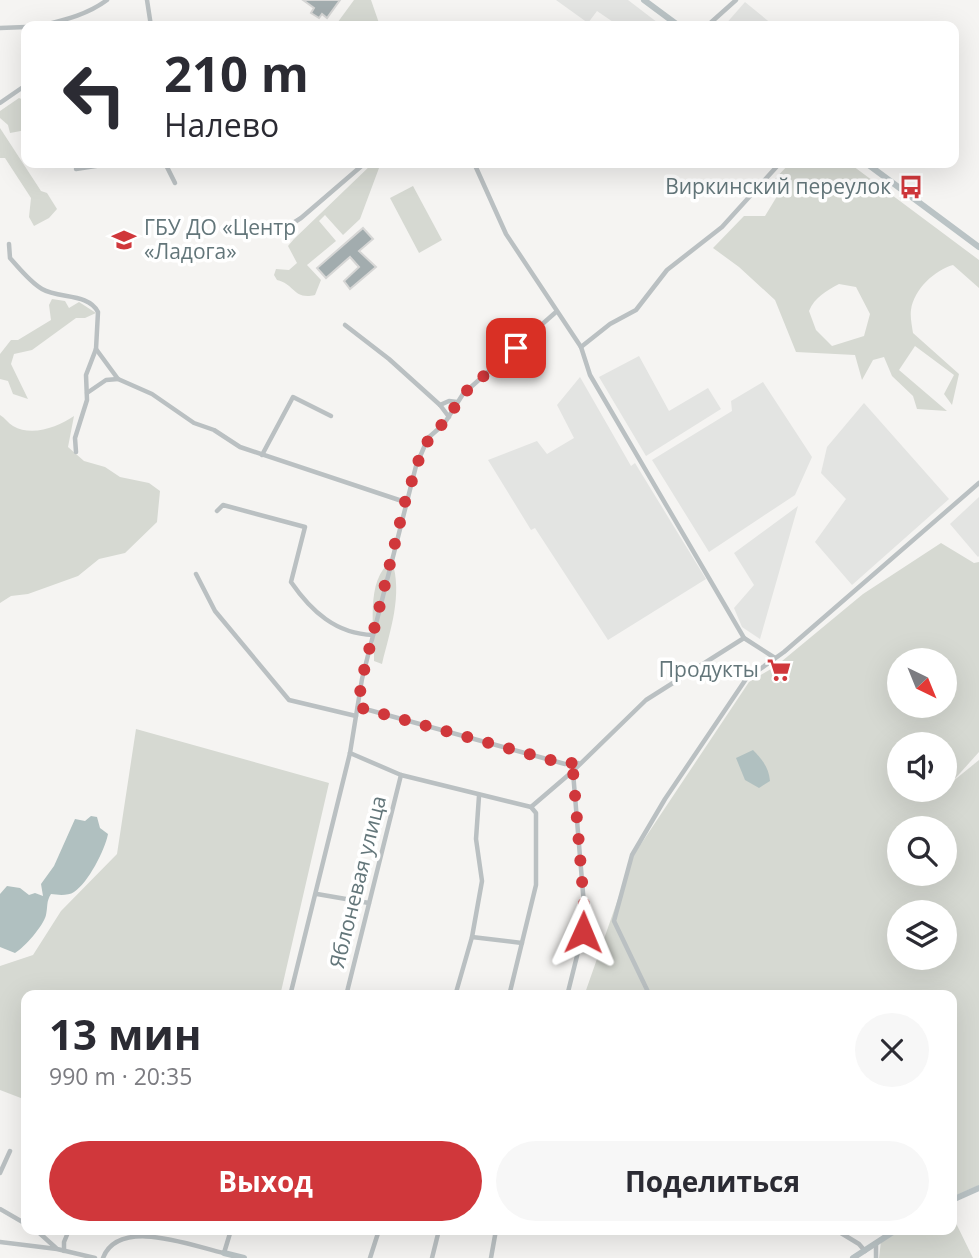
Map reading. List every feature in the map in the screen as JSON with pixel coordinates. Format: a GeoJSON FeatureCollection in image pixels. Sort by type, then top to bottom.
{"type":"FeatureCollection","features":[{"type":"Feature","properties":{"kind":"main road"},"geometry":{"type":"LineString","coordinates":[[644,0],[672,21]]}},
{"type":"Feature","properties":{"kind":"main road"},"geometry":{"type":"LineString","coordinates":[[873,168],[979,247]]}},
{"type":"Feature","properties":{"kind":"main road"},"geometry":{"type":"LineString","coordinates":[[957,1198],[979,1188]]}},
{"type":"Feature","properties":{"kind":"main road"},"geometry":{"type":"LineString","coordinates":[[853,1258],[889,1235]]}},
{"type":"Feature","properties":{"kind":"main road"},"geometry":{"type":"LineString","coordinates":[[224,1253],[244,1258]]}},
{"type":"Feature","properties":{"kind":"street"},"geometry":{"type":"LineString","coordinates":[[60,21],[95,9],[107,0]]}},
{"type":"Feature","properties":{"kind":"street"},"geometry":{"type":"LineString","coordinates":[[148,0],[150,21]]}},
{"type":"Feature","properties":{"kind":"street"},"geometry":{"type":"LineString","coordinates":[[713,21],[736,0]]}},
{"type":"Feature","properties":{"kind":"street"},"geometry":{"type":"LineString","coordinates":[[0,28],[21,27]]}},
{"type":"Feature","properties":{"kind":"street"},"geometry":{"type":"LineString","coordinates":[[0,103],[21,89]]}},
{"type":"Feature","properties":{"kind":"street"},"geometry":{"type":"LineString","coordinates":[[76,169],[82,168]]}},
{"type":"Feature","properties":{"kind":"street"},"geometry":{"type":"LineString","coordinates":[[167,168],[175,183]]}},
{"type":"Feature","properties":{"kind":"street"},"geometry":{"type":"LineString","coordinates":[[276,234],[301,218],[359,168]]}},
{"type":"Feature","properties":{"kind":"street"},"geometry":{"type":"LineString","coordinates":[[476,168],[506,234],[581,347],[590,375],[744,638],[751,640],[775,659]]}},
{"type":"Feature","properties":{"kind":"street"},"geometry":{"type":"LineString","coordinates":[[581,347],[610,324],[636,310],[667,270],[722,227],[775,168]]}},
{"type":"Feature","properties":{"kind":"street"},"geometry":{"type":"LineString","coordinates":[[9,244],[9,258],[40,287],[59,295],[85,300],[96,307],[98,312],[96,349],[86,375],[88,393],[75,438],[76,453]]}},
{"type":"Feature","properties":{"kind":"street"},"geometry":{"type":"LineString","coordinates":[[292,990],[349,753],[362,679],[405,502],[423,447],[475,383],[556,312]]}},
{"type":"Feature","properties":{"kind":"street"},"geometry":{"type":"LineString","coordinates":[[345,325],[388,359],[449,416]]}},
{"type":"Feature","properties":{"kind":"street"},"geometry":{"type":"LineString","coordinates":[[96,349],[118,379]]}},
{"type":"Feature","properties":{"kind":"street"},"geometry":{"type":"LineString","coordinates":[[88,393],[106,380],[118,379],[152,394],[194,423],[262,455],[405,502]]}},
{"type":"Feature","properties":{"kind":"street"},"geometry":{"type":"LineString","coordinates":[[262,455],[293,397],[331,416]]}},
{"type":"Feature","properties":{"kind":"street"},"geometry":{"type":"LineString","coordinates":[[440,405],[449,401],[457,402]]}},
{"type":"Feature","properties":{"kind":"street"},"geometry":{"type":"LineString","coordinates":[[647,990],[614,921],[632,855],[665,799],[746,679],[775,659],[979,483]]}},
{"type":"Feature","properties":{"kind":"street"},"geometry":{"type":"LineString","coordinates":[[217,511],[223,505],[305,527],[291,582],[321,618],[355,635],[373,635]]}},
{"type":"Feature","properties":{"kind":"street"},"geometry":{"type":"LineString","coordinates":[[196,574],[215,611],[289,700],[356,716]]}},
{"type":"Feature","properties":{"kind":"street"},"geometry":{"type":"LineString","coordinates":[[531,807],[573,771],[579,762],[646,700],[744,638]]}},
{"type":"Feature","properties":{"kind":"street"},"geometry":{"type":"LineString","coordinates":[[358,707],[565,764],[579,762]]}},
{"type":"Feature","properties":{"kind":"street"},"geometry":{"type":"LineString","coordinates":[[349,753],[401,775],[531,807],[536,813],[536,885],[510,990]]}},
{"type":"Feature","properties":{"kind":"street"},"geometry":{"type":"LineString","coordinates":[[569,990],[579,954],[583,919],[573,771]]}},
{"type":"Feature","properties":{"kind":"street","name":"Яблоневая улица"},"geometry":{"type":"LineString","coordinates":[[347,990],[401,775]]}},
{"type":"Feature","properties":{"kind":"street"},"geometry":{"type":"LineString","coordinates":[[457,990],[472,937],[482,881],[476,839],[479,796]]}},
{"type":"Feature","properties":{"kind":"street"},"geometry":{"type":"LineString","coordinates":[[317,894],[369,903]]}},
{"type":"Feature","properties":{"kind":"street"},"geometry":{"type":"LineString","coordinates":[[472,937],[522,943]]}},
{"type":"Feature","properties":{"kind":"street"},"geometry":{"type":"LineString","coordinates":[[0,1173],[10,1151]]}},
{"type":"Feature","properties":{"kind":"street"},"geometry":{"type":"LineString","coordinates":[[0,1209],[21,1221]]}},
{"type":"Feature","properties":{"kind":"street"},"geometry":{"type":"LineString","coordinates":[[42,1235],[57,1249]]}},
{"type":"Feature","properties":{"kind":"street"},"geometry":{"type":"LineString","coordinates":[[64,1251],[67,1235]]}},
{"type":"Feature","properties":{"kind":"street"},"geometry":{"type":"LineString","coordinates":[[103,1258],[112,1247],[137,1236],[151,1236],[224,1253],[230,1235]]}},
{"type":"Feature","properties":{"kind":"street"},"geometry":{"type":"LineString","coordinates":[[370,1258],[377,1235]]}},
{"type":"Feature","properties":{"kind":"street"},"geometry":{"type":"LineString","coordinates":[[432,1258],[438,1235]]}},
{"type":"Feature","properties":{"kind":"street"},"geometry":{"type":"LineString","coordinates":[[491,1258],[495,1235]]}},
{"type":"Feature","properties":{"kind":"street"},"geometry":{"type":"LineString","coordinates":[[843,1235],[865,1251]]}},
{"type":"Feature","properties":{"kind":"street"},"geometry":{"type":"LineString","coordinates":[[0,1241],[57,1249],[95,1258]]}},
{"type":"Feature","properties":{"kind":"street"},"geometry":{"type":"LineString","coordinates":[[876,1244],[876,1258]]}},
{"type":"Feature","properties":{"kind":"shaded area"},"geometry":{"type":"Polygon","coordinates":[[[354,0],[371,0],[378,21],[339,21],[354,0]]]}},
{"type":"Feature","properties":{"kind":"shaded area"},"geometry":{"type":"Polygon","coordinates":[[[556,0],[628,0],[655,21],[612,21],[597,11],[590,21],[585,21],[556,0]]]}},
{"type":"Feature","properties":{"kind":"shaded area"},"geometry":{"type":"Polygon","coordinates":[[[745,2],[768,21],[728,21],[745,2]]]}},
{"type":"Feature","properties":{"kind":"shaded area"},"geometry":{"type":"Polygon","coordinates":[[[21,99],[21,131],[10,133],[8,125],[0,118],[0,111],[21,99]]]}},
{"type":"Feature","properties":{"kind":"shaded area"},"geometry":{"type":"Polygon","coordinates":[[[0,128],[21,160],[21,168],[26,168],[57,209],[49,218],[34,226],[29,217],[31,198],[5,158],[0,158],[0,128]]]}},
{"type":"Feature","properties":{"kind":"shaded area"},"geometry":{"type":"Polygon","coordinates":[[[368,168],[379,168],[360,219],[343,235],[325,215],[319,221],[336,241],[307,265],[321,280],[315,295],[298,294],[274,275],[276,269],[289,270],[297,263],[288,246],[368,168]]]}},
{"type":"Feature","properties":{"kind":"shaded area"},"geometry":{"type":"Polygon","coordinates":[[[785,168],[856,168],[979,260],[979,288],[953,265],[939,271],[926,282],[916,295],[911,310],[913,333],[959,374],[952,405],[944,394],[954,375],[915,346],[899,370],[947,411],[917,409],[913,396],[892,376],[884,357],[873,360],[862,380],[855,355],[796,352],[775,300],[739,267],[713,248],[744,216],[765,216],[779,193],[772,182],[785,168]],[[839,284],[818,298],[809,311],[816,330],[832,346],[864,336],[870,314],[856,287],[839,284]]]}},
{"type":"Feature","properties":{"kind":"shaded area"},"geometry":{"type":"Polygon","coordinates":[[[413,186],[442,240],[419,253],[390,198],[413,186]]]}},
{"type":"Feature","properties":{"kind":"shaded area"},"geometry":{"type":"Polygon","coordinates":[[[52,299],[65,301],[69,308],[79,302],[96,313],[85,318],[76,318],[32,350],[14,354],[11,364],[28,399],[13,394],[8,381],[0,379],[0,354],[11,340],[18,340],[51,320],[49,305],[52,299]]]}},
{"type":"Feature","properties":{"kind":"shaded area"},"geometry":{"type":"Polygon","coordinates":[[[639,356],[669,411],[708,388],[721,409],[646,456],[599,377],[639,356]]]}},
{"type":"Feature","properties":{"kind":"shaded area"},"geometry":{"type":"Polygon","coordinates":[[[580,377],[631,466],[635,463],[706,579],[608,640],[535,528],[531,530],[488,460],[537,441],[547,454],[574,438],[557,405],[580,377]]]}},
{"type":"Feature","properties":{"kind":"shaded area"},"geometry":{"type":"Polygon","coordinates":[[[763,382],[812,457],[795,495],[709,552],[652,460],[732,411],[731,401],[763,382]]]}},
{"type":"Feature","properties":{"kind":"shaded area"},"geometry":{"type":"Polygon","coordinates":[[[864,403],[949,499],[852,585],[815,542],[846,499],[821,473],[827,447],[864,403]]]}},
{"type":"Feature","properties":{"kind":"shaded area"},"geometry":{"type":"Polygon","coordinates":[[[0,415],[13,426],[28,431],[53,427],[74,416],[68,447],[84,461],[105,467],[120,477],[149,483],[160,491],[157,522],[125,553],[99,559],[78,576],[28,594],[11,596],[0,603],[0,415]]]}},
{"type":"Feature","properties":{"kind":"shaded area"},"geometry":{"type":"Polygon","coordinates":[[[979,497],[979,556],[978,557],[950,524],[979,497]]]}},
{"type":"Feature","properties":{"kind":"shaded area"},"geometry":{"type":"Polygon","coordinates":[[[798,506],[760,639],[742,627],[734,608],[754,585],[734,553],[798,506]]]}},
{"type":"Feature","properties":{"kind":"shaded area"},"geometry":{"type":"Polygon","coordinates":[[[941,543],[974,563],[979,562],[979,752],[957,776],[957,732],[887,732],[887,802],[957,802],[957,778],[979,760],[979,1185],[957,1195],[957,990],[586,990],[633,856],[749,682],[776,666],[863,594],[941,543]]]}},
{"type":"Feature","properties":{"kind":"shaded area"},"geometry":{"type":"Polygon","coordinates":[[[392,561],[396,600],[382,664],[374,661],[374,593],[383,569],[392,561]]]}},
{"type":"Feature","properties":{"kind":"shaded area"},"geometry":{"type":"Polygon","coordinates":[[[136,729],[329,783],[281,990],[21,990],[21,1098],[0,1090],[0,966],[33,955],[61,911],[117,854],[136,729]]]}},
{"type":"Feature","properties":{"kind":"shaded area"},"geometry":{"type":"Polygon","coordinates":[[[753,750],[764,764],[770,781],[759,788],[745,780],[736,758],[753,750]]]}},
{"type":"Feature","properties":{"kind":"shaded area"},"geometry":{"type":"Polygon","coordinates":[[[91,816],[97,817],[100,828],[108,834],[100,857],[90,874],[72,893],[51,894],[42,924],[19,950],[15,953],[0,947],[0,894],[7,886],[20,888],[29,895],[35,893],[43,896],[41,884],[54,866],[75,819],[85,821],[91,816]]]}},
{"type":"Feature","properties":{"kind":"shaded area"},"geometry":{"type":"Polygon","coordinates":[[[957,1225],[973,1258],[879,1258],[881,1241],[893,1235],[957,1235],[957,1225]]]}},
{"type":"Feature","properties":{"kind":"building"},"geometry":{"type":"Polygon","coordinates":[[[303,0],[340,0],[327,18],[322,14],[319,18],[311,13],[314,8],[303,0]]]}},
{"type":"Feature","properties":{"kind":"building"},"geometry":{"type":"Polygon","coordinates":[[[363,228],[373,239],[359,251],[376,267],[350,289],[344,281],[359,267],[350,257],[326,278],[317,268],[363,228]]]}},
{"type":"Feature","properties":{"kind":"place","name":"Виркинский переулок"},"geometry":{"type":"Point","coordinates":[911,187]}},
{"type":"Feature","properties":{"kind":"place","name":"ГБУ ДО «Центр «Ладога»"},"geometry":{"type":"Point","coordinates":[124,240]}},
{"type":"Feature","properties":{"kind":"place","name":"Продукты"},"geometry":{"type":"Point","coordinates":[779,670]}},
{"type":"Feature","properties":{"kind":"route"},"geometry":{"type":"LineString","coordinates":[[516,348],[463,394],[444,424],[428,438],[423,447],[405,502],[362,679],[358,707],[565,764],[579,762],[573,771],[584,905],[583,932]]}}]}
